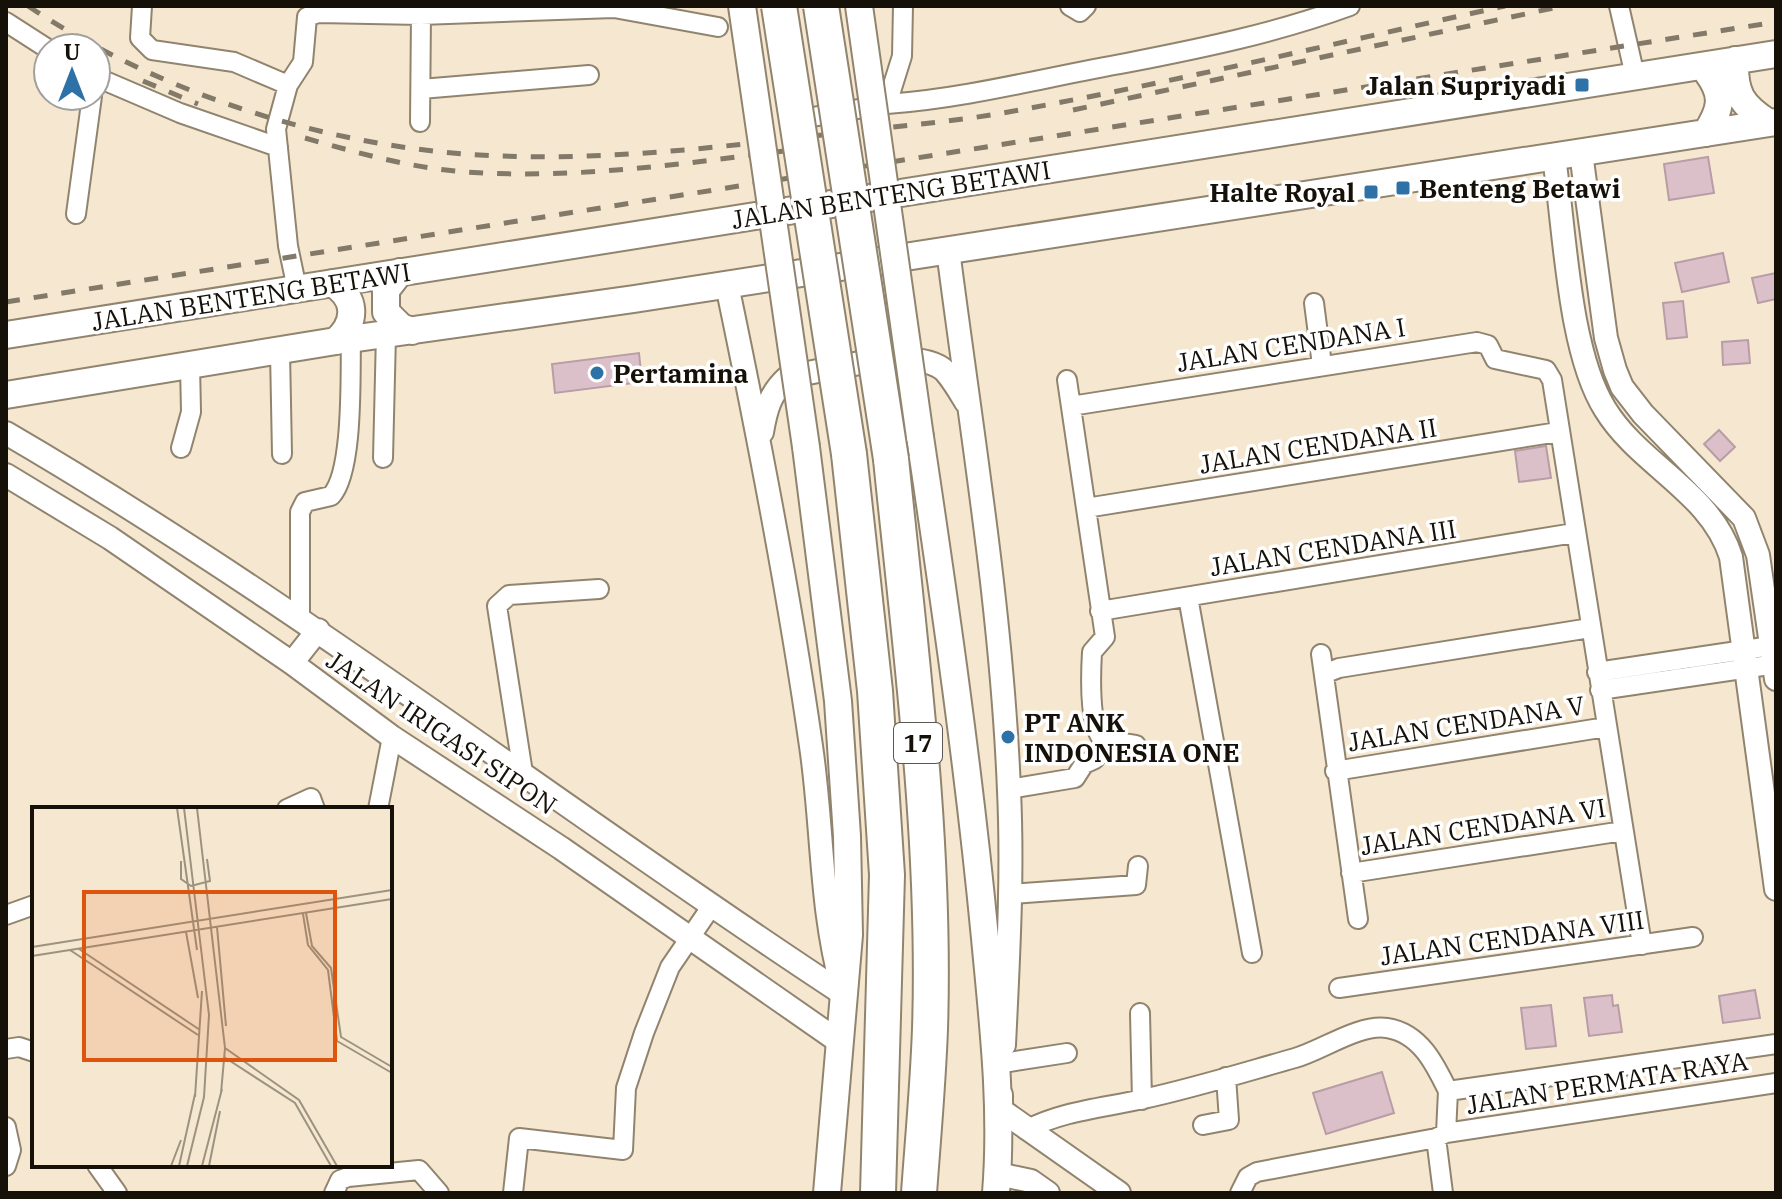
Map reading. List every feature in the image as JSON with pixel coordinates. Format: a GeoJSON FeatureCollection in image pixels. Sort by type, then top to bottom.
{"type":"FeatureCollection","features":[{"type":"Feature","properties":{"kind":"highway","name":"17"},"geometry":{"type":"LineString","coordinates":[[779,6],[849,454],[875,691],[887,875],[886,998],[878,1193]]}},
{"type":"Feature","properties":{"kind":"highway","name":"17"},"geometry":{"type":"LineString","coordinates":[[821,6],[891,459],[921,780],[927,875],[930,1028],[919,1193]]}},
{"type":"Feature","properties":{"kind":"main road"},"geometry":{"type":"LineString","coordinates":[[742,6],[806,447],[838,701],[849,935],[827,1193]]}},
{"type":"Feature","properties":{"kind":"main road"},"geometry":{"type":"LineString","coordinates":[[859,6],[959,699],[1001,1115],[998,1175]]}},
{"type":"Feature","properties":{"kind":"main road","name":"JALAN BENTENG BETAWI"},"geometry":{"type":"LineString","coordinates":[[6,335],[1776,54]]}},
{"type":"Feature","properties":{"kind":"main road"},"geometry":{"type":"LineString","coordinates":[[1735,60],[1735,88],[1739,99],[1772,122]]}},
{"type":"Feature","properties":{"kind":"main road"},"geometry":{"type":"LineString","coordinates":[[1702,65],[1719,89],[1721,99],[1716,118],[1706,133]]}},
{"type":"Feature","properties":{"kind":"main road"},"geometry":{"type":"LineString","coordinates":[[6,395],[343,340],[727,285],[1772,122]]}},
{"type":"Feature","properties":{"kind":"main road"},"geometry":{"type":"LineString","coordinates":[[400,272],[386,290],[386,312],[401,327],[412,331]]}},
{"type":"Feature","properties":{"kind":"main road"},"geometry":{"type":"LineString","coordinates":[[332,283],[346,293],[352,316],[343,340]]}},
{"type":"Feature","properties":{"kind":"street"},"geometry":{"type":"LineString","coordinates":[[142,6],[140,38],[152,50],[234,62],[288,85]]}},
{"type":"Feature","properties":{"kind":"street"},"geometry":{"type":"LineString","coordinates":[[887,104],[902,56],[903,6]]}},
{"type":"Feature","properties":{"kind":"street"},"geometry":{"type":"LineString","coordinates":[[1070,6],[1080,12],[1086,6]]}},
{"type":"Feature","properties":{"kind":"street"},"geometry":{"type":"LineString","coordinates":[[1619,6],[1635,76]]}},
{"type":"Feature","properties":{"kind":"street"},"geometry":{"type":"LineString","coordinates":[[297,289],[288,246],[277,119],[288,85],[303,62],[301,12],[421,15],[614,7],[718,27]]}},
{"type":"Feature","properties":{"kind":"street"},"geometry":{"type":"LineString","coordinates":[[801,119],[887,104],[1008,89],[1125,63],[1182,54],[1279,31],[1347,7]]}},
{"type":"Feature","properties":{"kind":"street"},"geometry":{"type":"LineString","coordinates":[[420,122],[421,15]]}},
{"type":"Feature","properties":{"kind":"street"},"geometry":{"type":"LineString","coordinates":[[6,22],[32,39]]}},
{"type":"Feature","properties":{"kind":"street"},"geometry":{"type":"LineString","coordinates":[[421,89],[589,75]]}},
{"type":"Feature","properties":{"kind":"street"},"geometry":{"type":"LineString","coordinates":[[112,84],[180,113],[278,147]]}},
{"type":"Feature","properties":{"kind":"street"},"geometry":{"type":"LineString","coordinates":[[76,214],[90,112]]}},
{"type":"Feature","properties":{"kind":"street"},"geometry":{"type":"LineString","coordinates":[[1581,153],[1608,353],[1622,387],[1643,414],[1736,506],[1751,530],[1758,555],[1774,664],[1745,659],[1598,681]]}},
{"type":"Feature","properties":{"kind":"street"},"geometry":{"type":"LineString","coordinates":[[1554,158],[1581,348],[1596,394],[1616,424],[1714,521],[1731,557],[1776,889]]}},
{"type":"Feature","properties":{"kind":"street"},"geometry":{"type":"LineString","coordinates":[[1565,230],[1591,225]]}},
{"type":"Feature","properties":{"kind":"street"},"geometry":{"type":"LineString","coordinates":[[948,250],[987,542],[1009,789],[1011,894],[1001,1115],[1119,1193]]}},
{"type":"Feature","properties":{"kind":"street"},"geometry":{"type":"LineString","coordinates":[[727,285],[760,445],[812,749],[828,937],[842,993]]}},
{"type":"Feature","properties":{"kind":"street"},"geometry":{"type":"LineString","coordinates":[[1314,303],[1322,365]]}},
{"type":"Feature","properties":{"kind":"street"},"geometry":{"type":"LineString","coordinates":[[383,458],[386,334]]}},
{"type":"Feature","properties":{"kind":"street"},"geometry":{"type":"LineString","coordinates":[[295,659],[310,628],[300,512],[305,502],[331,496],[337,489],[348,439],[343,340]]}},
{"type":"Feature","properties":{"kind":"street","name":"JALAN CENDANA I"},"geometry":{"type":"LineString","coordinates":[[1071,406],[1484,342],[1495,359],[1546,370],[1552,380],[1558,432]]}},
{"type":"Feature","properties":{"kind":"street"},"geometry":{"type":"LineString","coordinates":[[280,352],[282,454]]}},
{"type":"Feature","properties":{"kind":"street"},"geometry":{"type":"LineString","coordinates":[[760,445],[766,407],[776,388],[788,377],[900,358],[923,360],[944,370],[968,404]]}},
{"type":"Feature","properties":{"kind":"street"},"geometry":{"type":"LineString","coordinates":[[181,448],[191,412],[190,365]]}},
{"type":"Feature","properties":{"kind":"street"},"geometry":{"type":"LineString","coordinates":[[1067,380],[1105,637],[1092,652],[1097,733],[1103,739],[1136,745]]}},
{"type":"Feature","properties":{"kind":"street"},"geometry":{"type":"LineString","coordinates":[[1558,432],[1642,945]]}},
{"type":"Feature","properties":{"kind":"street","name":"JALAN CENDANA II"},"geometry":{"type":"LineString","coordinates":[[1086,508],[1558,432]]}},
{"type":"Feature","properties":{"kind":"street","name":"JALAN IRIGASI SIPON"},"geometry":{"type":"LineString","coordinates":[[6,433],[133,507],[523,773],[710,908],[842,993]]}},
{"type":"Feature","properties":{"kind":"street","name":"JALAN IRIGASI SIPON"},"geometry":{"type":"LineString","coordinates":[[6,475],[110,538],[295,659],[392,737],[561,848],[841,1040]]}},
{"type":"Feature","properties":{"kind":"street","name":"JALAN CENDANA III"},"geometry":{"type":"LineString","coordinates":[[1100,611],[1574,533]]}},
{"type":"Feature","properties":{"kind":"street"},"geometry":{"type":"LineString","coordinates":[[1731,557],[1758,555]]}},
{"type":"Feature","properties":{"kind":"street"},"geometry":{"type":"LineString","coordinates":[[523,773],[497,606],[509,595],[599,589]]}},
{"type":"Feature","properties":{"kind":"street"},"geometry":{"type":"LineString","coordinates":[[1188,597],[1252,953]]}},
{"type":"Feature","properties":{"kind":"street"},"geometry":{"type":"LineString","coordinates":[[1324,674],[1339,668],[1590,628]]}},
{"type":"Feature","properties":{"kind":"street"},"geometry":{"type":"LineString","coordinates":[[1321,654],[1323,688],[1358,919]]}},
{"type":"Feature","properties":{"kind":"street","name":"JALAN CENDANA V"},"geometry":{"type":"LineString","coordinates":[[1335,771],[1606,727]]}},
{"type":"Feature","properties":{"kind":"street"},"geometry":{"type":"LineString","coordinates":[[378,807],[392,737]]}},
{"type":"Feature","properties":{"kind":"street"},"geometry":{"type":"LineString","coordinates":[[1009,789],[1075,778],[1084,764],[1095,759]]}},
{"type":"Feature","properties":{"kind":"street"},"geometry":{"type":"LineString","coordinates":[[291,807],[311,798],[314,807]]}},
{"type":"Feature","properties":{"kind":"street","name":"JALAN CENDANA VI"},"geometry":{"type":"LineString","coordinates":[[1351,873],[1623,831]]}},
{"type":"Feature","properties":{"kind":"street"},"geometry":{"type":"LineString","coordinates":[[1011,894],[1136,885],[1138,866]]}},
{"type":"Feature","properties":{"kind":"street"},"geometry":{"type":"LineString","coordinates":[[6,915],[32,906]]}},
{"type":"Feature","properties":{"kind":"street"},"geometry":{"type":"LineString","coordinates":[[513,1193],[519,1138],[623,1150],[629,1074],[661,984],[689,936],[710,908]]}},
{"type":"Feature","properties":{"kind":"street","name":"JALAN CENDANA VIII"},"geometry":{"type":"LineString","coordinates":[[1339,988],[1375,990],[1693,937]]}},
{"type":"Feature","properties":{"kind":"street"},"geometry":{"type":"LineString","coordinates":[[1140,1013],[1142,1100]]}},
{"type":"Feature","properties":{"kind":"street"},"geometry":{"type":"LineString","coordinates":[[1026,1130],[1079,1111],[1142,1100],[1305,1055],[1369,1029],[1387,1028],[1409,1036],[1432,1057],[1448,1091],[1441,1136],[1443,1193]]}},
{"type":"Feature","properties":{"kind":"street"},"geometry":{"type":"LineString","coordinates":[[1448,1091],[1776,1044]]}},
{"type":"Feature","properties":{"kind":"street"},"geometry":{"type":"LineString","coordinates":[[6,1049],[19,1047],[32,1051]]}},
{"type":"Feature","properties":{"kind":"street"},"geometry":{"type":"LineString","coordinates":[[1003,1063],[1067,1053]]}},
{"type":"Feature","properties":{"kind":"street"},"geometry":{"type":"LineString","coordinates":[[1203,1125],[1229,1120],[1226,1077]]}},
{"type":"Feature","properties":{"kind":"street","name":"JALAN PERMATA RAYA"},"geometry":{"type":"LineString","coordinates":[[1240,1193],[1248,1177],[1257,1172],[1441,1136],[1776,1083]]}},
{"type":"Feature","properties":{"kind":"street"},"geometry":{"type":"LineString","coordinates":[[6,1127],[11,1150],[6,1166]]}},
{"type":"Feature","properties":{"kind":"street"},"geometry":{"type":"LineString","coordinates":[[98,1167],[117,1193]]}},
{"type":"Feature","properties":{"kind":"street"},"geometry":{"type":"LineString","coordinates":[[334,1193],[340,1180],[348,1177],[419,1170],[439,1193]]}},
{"type":"Feature","properties":{"kind":"street"},"geometry":{"type":"LineString","coordinates":[[998,1175],[1031,1181],[1048,1193]]}},
{"type":"Feature","properties":{"kind":"building"},"geometry":{"type":"Polygon","coordinates":[[[1708,157],[1714,193],[1669,200],[1664,164],[1708,157]]]}},
{"type":"Feature","properties":{"kind":"building"},"geometry":{"type":"Polygon","coordinates":[[[1723,253],[1729,282],[1682,292],[1675,263],[1723,253]]]}},
{"type":"Feature","properties":{"kind":"building"},"geometry":{"type":"Polygon","coordinates":[[[1776,273],[1776,299],[1758,303],[1752,278],[1776,273]]]}},
{"type":"Feature","properties":{"kind":"building"},"geometry":{"type":"Polygon","coordinates":[[[1683,301],[1687,337],[1667,339],[1663,303],[1683,301]]]}},
{"type":"Feature","properties":{"kind":"building"},"geometry":{"type":"Polygon","coordinates":[[[1748,340],[1750,363],[1723,365],[1722,342],[1748,340]]]}},
{"type":"Feature","properties":{"kind":"building","name":"Pertamina"},"geometry":{"type":"Polygon","coordinates":[[[639,353],[642,382],[555,393],[552,364],[639,353]]]}},
{"type":"Feature","properties":{"kind":"building"},"geometry":{"type":"Polygon","coordinates":[[[1719,430],[1735,447],[1720,461],[1704,444],[1719,430]]]}},
{"type":"Feature","properties":{"kind":"building"},"geometry":{"type":"Polygon","coordinates":[[[1546,446],[1551,478],[1519,482],[1515,451],[1546,446]]]}},
{"type":"Feature","properties":{"kind":"building"},"geometry":{"type":"Polygon","coordinates":[[[1755,990],[1760,1018],[1723,1023],[1719,996],[1755,990]]]}},
{"type":"Feature","properties":{"kind":"building"},"geometry":{"type":"Polygon","coordinates":[[[1612,995],[1613,1006],[1618,1005],[1622,1032],[1589,1036],[1584,998],[1612,995]]]}},
{"type":"Feature","properties":{"kind":"building"},"geometry":{"type":"Polygon","coordinates":[[[1551,1005],[1556,1046],[1526,1049],[1521,1008],[1551,1005]]]}},
{"type":"Feature","properties":{"kind":"building"},"geometry":{"type":"Polygon","coordinates":[[[1382,1072],[1394,1113],[1326,1134],[1313,1093],[1382,1072]]]}},
{"type":"Feature","properties":{"kind":"railway"},"geometry":{"type":"LineString","coordinates":[[28,6],[137,67],[255,113],[379,143],[441,152],[544,157],[708,148],[997,114],[1188,76],[1505,6]]}},
{"type":"Feature","properties":{"kind":"railway"},"geometry":{"type":"LineString","coordinates":[[1073,110],[1563,6]]}},
{"type":"Feature","properties":{"kind":"railway"},"geometry":{"type":"LineString","coordinates":[[6,302],[1776,22]]}},
{"type":"Feature","properties":{"kind":"railway"},"geometry":{"type":"LineString","coordinates":[[143,81],[198,104]]}},
{"type":"Feature","properties":{"kind":"railway"},"geometry":{"type":"LineString","coordinates":[[305,138],[425,167],[509,174],[594,172],[808,148]]}},
{"type":"Feature","properties":{"kind":"place","name":"Jalan Supriyadi"},"geometry":{"type":"Point","coordinates":[1582,85]}},
{"type":"Feature","properties":{"kind":"place","name":"Benteng Betawi"},"geometry":{"type":"Point","coordinates":[1403,188]}},
{"type":"Feature","properties":{"kind":"place","name":"Halte Royal"},"geometry":{"type":"Point","coordinates":[1371,192]}},
{"type":"Feature","properties":{"kind":"place","name":"Pertamina"},"geometry":{"type":"Point","coordinates":[597,373]}},
{"type":"Feature","properties":{"kind":"place","name":"PT ANK INDONESIA ONE"},"geometry":{"type":"Point","coordinates":[1008,737]}}]}
